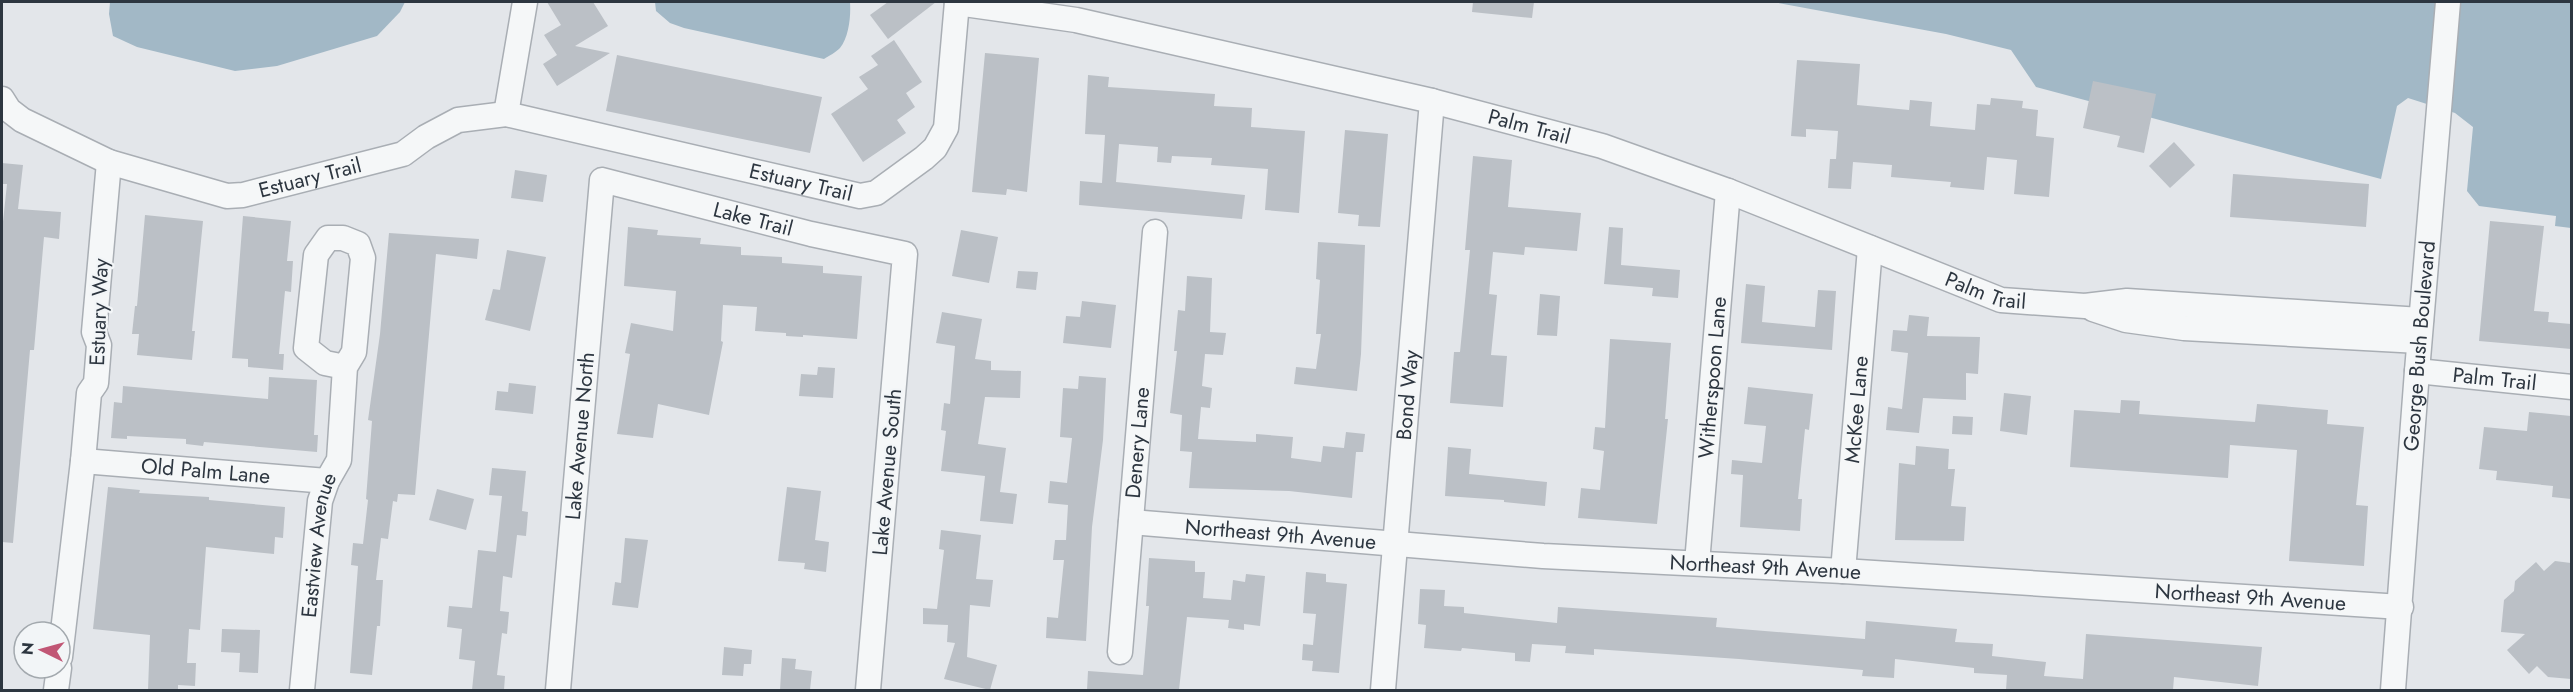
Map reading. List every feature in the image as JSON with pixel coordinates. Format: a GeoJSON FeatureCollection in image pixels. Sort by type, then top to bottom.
{"type":"FeatureCollection","features":[{"type":"Feature","properties":{"kind":"street"},"geometry":{"type":"LineString","coordinates":[[506,114],[525,2]]}},
{"type":"Feature","properties":{"kind":"street","name":"Estuary Trail"},"geometry":{"type":"LineString","coordinates":[[109,162],[227,196],[243,195],[403,154],[426,137],[458,120],[506,114],[860,196],[876,193],[935,148],[946,128],[957,2]]}},
{"type":"Feature","properties":{"kind":"street","name":"Palm Trail"},"geometry":{"type":"LineString","coordinates":[[957,2],[1076,20],[1432,101],[1602,146],[1728,192],[2001,300],[2085,306],[2126,320],[2184,328],[2420,330]]}},
{"type":"Feature","properties":{"kind":"street","name":"George Bush Boulevard"},"geometry":{"type":"LineString","coordinates":[[2393,690],[2448,2]]}},
{"type":"Feature","properties":{"kind":"street"},"geometry":{"type":"LineString","coordinates":[[2,99],[9,110],[22,120],[109,162]]}},
{"type":"Feature","properties":{"kind":"street","name":"Bond Way"},"geometry":{"type":"LineString","coordinates":[[1383,690],[1432,101]]}},
{"type":"Feature","properties":{"kind":"street","name":"Estuary Way"},"geometry":{"type":"LineString","coordinates":[[64,620],[89,393],[80,381],[84,344],[94,332],[109,162]]}},
{"type":"Feature","properties":{"kind":"street","name":"Lake Trail"},"geometry":{"type":"LineString","coordinates":[[602,180],[811,234],[905,254]]}},
{"type":"Feature","properties":{"kind":"street","name":"Lake Avenue North"},"geometry":{"type":"LineString","coordinates":[[558,690],[602,180]]}},
{"type":"Feature","properties":{"kind":"street","name":"Witherspoon Lane"},"geometry":{"type":"LineString","coordinates":[[1697,563],[1728,192]]}},
{"type":"Feature","properties":{"kind":"street","name":"Denery Lane"},"geometry":{"type":"LineString","coordinates":[[1120,652],[1155,232]]}},
{"type":"Feature","properties":{"kind":"street","name":"Eastview Avenue"},"geometry":{"type":"LineString","coordinates":[[302,690],[320,501],[327,481],[339,460],[345,368],[354,352],[363,258],[358,244],[343,238],[328,238],[316,255],[306,348],[325,363],[345,368]]}},
{"type":"Feature","properties":{"kind":"street","name":"McKee Lane"},"geometry":{"type":"LineString","coordinates":[[1843,571],[1870,248]]}},
{"type":"Feature","properties":{"kind":"street","name":"Lake Avenue South"},"geometry":{"type":"LineString","coordinates":[[868,690],[905,254]]}},
{"type":"Feature","properties":{"kind":"street","name":"Palm Trail"},"geometry":{"type":"LineString","coordinates":[[2417,371],[2571,387]]}},
{"type":"Feature","properties":{"kind":"street","name":"Old Palm Lane"},"geometry":{"type":"LineString","coordinates":[[83,461],[327,481]]}},
{"type":"Feature","properties":{"kind":"street","name":"Northeast 9th Avenue"},"geometry":{"type":"LineString","coordinates":[[1131,522],[1543,556],[1843,571],[2400,607]]}},
{"type":"Feature","properties":{"kind":"water"},"geometry":{"type":"Polygon","coordinates":[[[110,2],[405,2],[400,12],[377,36],[277,66],[235,71],[137,47],[113,36],[109,14],[110,2]]]}},
{"type":"Feature","properties":{"kind":"water"},"geometry":{"type":"Polygon","coordinates":[[[655,2],[850,2],[849,26],[843,43],[824,59],[684,28],[670,23],[656,11],[655,2]]]}},
{"type":"Feature","properties":{"kind":"water"},"geometry":{"type":"Polygon","coordinates":[[[1773,2],[2571,2],[2571,228],[2555,226],[2556,216],[2479,206],[2467,191],[2473,127],[2455,113],[2408,98],[2397,106],[2381,179],[2036,87],[2011,50],[1946,34],[1773,2]]]}},
{"type":"Feature","properties":{"kind":"building"},"geometry":{"type":"Polygon","coordinates":[[[547,2],[593,2],[608,26],[575,46],[610,53],[557,86],[543,64],[557,55],[544,35],[561,25],[547,2]]]}},
{"type":"Feature","properties":{"kind":"building"},"geometry":{"type":"Polygon","coordinates":[[[888,2],[936,2],[888,39],[870,15],[888,2]]]}},
{"type":"Feature","properties":{"kind":"building"},"geometry":{"type":"Polygon","coordinates":[[[1473,2],[1534,2],[1532,18],[1472,12],[1473,2]]]}},
{"type":"Feature","properties":{"kind":"building"},"geometry":{"type":"Polygon","coordinates":[[[894,40],[922,82],[906,93],[915,107],[897,120],[906,133],[863,162],[831,114],[868,89],[859,77],[878,65],[871,56],[894,40]]]}},
{"type":"Feature","properties":{"kind":"building"},"geometry":{"type":"Polygon","coordinates":[[[985,53],[1039,58],[1027,192],[1007,189],[1006,195],[972,192],[985,53]]]}},
{"type":"Feature","properties":{"kind":"building"},"geometry":{"type":"Polygon","coordinates":[[[617,55],[822,97],[810,153],[606,111],[617,55]]]}},
{"type":"Feature","properties":{"kind":"building"},"geometry":{"type":"Polygon","coordinates":[[[1797,60],[1860,64],[1857,105],[1909,110],[1910,100],[1932,102],[1930,126],[1975,130],[1977,104],[1990,105],[1991,98],[2023,101],[2022,108],[2038,110],[2036,136],[2054,138],[2049,197],[2014,194],[2017,160],[1987,157],[1984,190],[1950,187],[1951,182],[1891,177],[1892,165],[1853,162],[1851,189],[1828,188],[1830,159],[1836,159],[1838,131],[1806,129],[1806,137],[1791,136],[1797,60]]]}},
{"type":"Feature","properties":{"kind":"building"},"geometry":{"type":"Polygon","coordinates":[[[1088,75],[1109,77],[1108,87],[1215,94],[1214,106],[1252,108],[1251,127],[1305,131],[1299,213],[1265,210],[1268,169],[1211,165],[1212,158],[1172,156],[1171,163],[1157,162],[1158,147],[1119,144],[1116,182],[1245,195],[1242,219],[1079,205],[1080,181],[1102,183],[1105,135],[1085,134],[1088,75]]]}},
{"type":"Feature","properties":{"kind":"building"},"geometry":{"type":"Polygon","coordinates":[[[2093,81],[2156,94],[2144,153],[2117,147],[2120,136],[2083,128],[2093,81]]]}},
{"type":"Feature","properties":{"kind":"building"},"geometry":{"type":"Polygon","coordinates":[[[1345,130],[1388,134],[1380,227],[1358,226],[1359,215],[1338,213],[1345,130]]]}},
{"type":"Feature","properties":{"kind":"building"},"geometry":{"type":"Polygon","coordinates":[[[2174,142],[2195,165],[2170,188],[2149,166],[2174,142]]]}},
{"type":"Feature","properties":{"kind":"building"},"geometry":{"type":"Polygon","coordinates":[[[1473,156],[1512,160],[1508,207],[1581,213],[1577,251],[1525,247],[1524,255],[1493,252],[1489,294],[1497,295],[1491,355],[1507,356],[1503,407],[1450,403],[1454,352],[1460,352],[1470,250],[1465,250],[1473,156]]]}},
{"type":"Feature","properties":{"kind":"building"},"geometry":{"type":"Polygon","coordinates":[[[2,163],[23,165],[18,209],[61,212],[59,239],[44,237],[34,350],[30,350],[13,543],[2,542],[2,231],[7,184],[2,184],[2,163]]]}},
{"type":"Feature","properties":{"kind":"building"},"geometry":{"type":"Polygon","coordinates":[[[515,170],[547,175],[543,202],[511,198],[515,170]]]}},
{"type":"Feature","properties":{"kind":"building"},"geometry":{"type":"Polygon","coordinates":[[[2233,174],[2369,184],[2366,227],[2230,217],[2233,174]]]}},
{"type":"Feature","properties":{"kind":"building"},"geometry":{"type":"Polygon","coordinates":[[[145,215],[203,221],[192,331],[195,331],[192,360],[137,355],[139,334],[132,334],[135,306],[137,306],[145,215]]]}},
{"type":"Feature","properties":{"kind":"building"},"geometry":{"type":"Polygon","coordinates":[[[243,216],[291,221],[287,261],[293,261],[291,292],[285,291],[279,354],[284,354],[283,370],[248,367],[248,359],[232,358],[243,216]]]}},
{"type":"Feature","properties":{"kind":"building"},"geometry":{"type":"Polygon","coordinates":[[[2490,221],[2544,226],[2534,311],[2549,312],[2548,322],[2571,324],[2571,349],[2479,341],[2490,221]]]}},
{"type":"Feature","properties":{"kind":"building"},"geometry":{"type":"Polygon","coordinates":[[[628,227],[658,230],[657,235],[701,238],[700,244],[741,247],[741,255],[782,257],[782,263],[823,266],[823,273],[862,276],[857,339],[786,336],[786,333],[755,331],[757,307],[723,305],[721,341],[723,342],[709,415],[658,404],[653,438],[617,434],[630,354],[625,353],[631,323],[673,331],[676,291],[624,286],[628,227]]]}},
{"type":"Feature","properties":{"kind":"building"},"geometry":{"type":"Polygon","coordinates":[[[1609,227],[1623,228],[1621,265],[1680,270],[1678,298],[1652,296],[1653,288],[1604,284],[1609,227]]]}},
{"type":"Feature","properties":{"kind":"building"},"geometry":{"type":"Polygon","coordinates":[[[961,230],[998,237],[989,283],[952,276],[961,230]]]}},
{"type":"Feature","properties":{"kind":"building"},"geometry":{"type":"Polygon","coordinates":[[[389,233],[479,239],[477,259],[436,254],[415,495],[398,494],[397,502],[393,501],[388,539],[381,538],[376,580],[383,580],[380,626],[377,626],[372,675],[350,673],[358,566],[351,565],[353,543],[363,544],[372,421],[368,420],[380,334],[389,233]]]}},
{"type":"Feature","properties":{"kind":"building"},"geometry":{"type":"Polygon","coordinates":[[[1318,242],[1365,245],[1361,354],[1357,391],[1294,384],[1296,367],[1316,369],[1321,334],[1316,334],[1320,280],[1316,279],[1318,242]]]}},
{"type":"Feature","properties":{"kind":"building"},"geometry":{"type":"Polygon","coordinates":[[[507,250],[546,257],[530,331],[485,320],[493,289],[500,290],[507,250]]]}},
{"type":"Feature","properties":{"kind":"building"},"geometry":{"type":"Polygon","coordinates":[[[1018,271],[1038,272],[1036,290],[1016,288],[1018,271]]]}},
{"type":"Feature","properties":{"kind":"building"},"geometry":{"type":"Polygon","coordinates":[[[1187,276],[1212,278],[1210,332],[1226,333],[1223,355],[1205,354],[1202,386],[1212,388],[1210,408],[1201,407],[1198,439],[1256,442],[1256,434],[1293,437],[1291,458],[1321,462],[1323,446],[1344,448],[1346,432],[1365,434],[1363,452],[1356,452],[1352,498],[1289,491],[1189,488],[1192,452],[1180,451],[1182,415],[1170,413],[1177,351],[1174,351],[1178,310],[1185,311],[1187,276]]]}},
{"type":"Feature","properties":{"kind":"building"},"geometry":{"type":"Polygon","coordinates":[[[1746,284],[1765,286],[1762,322],[1815,327],[1818,290],[1836,291],[1832,350],[1741,343],[1746,284]]]}},
{"type":"Feature","properties":{"kind":"building"},"geometry":{"type":"Polygon","coordinates":[[[1540,294],[1560,296],[1557,336],[1537,335],[1540,294]]]}},
{"type":"Feature","properties":{"kind":"building"},"geometry":{"type":"Polygon","coordinates":[[[1082,301],[1116,305],[1111,348],[1063,343],[1066,316],[1080,317],[1082,301]]]}},
{"type":"Feature","properties":{"kind":"building"},"geometry":{"type":"Polygon","coordinates":[[[942,312],[982,319],[975,359],[991,361],[991,370],[1021,371],[1020,398],[985,397],[978,444],[1006,448],[1000,492],[1017,494],[1013,524],[980,521],[985,476],[941,471],[946,431],[941,430],[944,403],[950,404],[955,346],[936,343],[942,312]]]}},
{"type":"Feature","properties":{"kind":"building"},"geometry":{"type":"Polygon","coordinates":[[[1909,315],[1929,317],[1927,336],[1980,337],[1978,374],[1966,373],[1966,400],[1923,398],[1919,433],[1886,430],[1888,407],[1902,409],[1908,353],[1891,351],[1893,330],[1907,331],[1909,315]]]}},
{"type":"Feature","properties":{"kind":"building"},"geometry":{"type":"Polygon","coordinates":[[[1610,339],[1671,343],[1665,419],[1668,419],[1657,524],[1578,518],[1581,488],[1600,490],[1604,451],[1593,449],[1595,427],[1605,428],[1610,339]]]}},
{"type":"Feature","properties":{"kind":"building"},"geometry":{"type":"Polygon","coordinates":[[[818,367],[835,368],[833,398],[799,396],[801,374],[817,375],[818,367]]]}},
{"type":"Feature","properties":{"kind":"building"},"geometry":{"type":"Polygon","coordinates":[[[1079,376],[1106,378],[1103,440],[1092,527],[1086,641],[1046,638],[1047,617],[1058,618],[1064,560],[1053,560],[1055,540],[1066,540],[1068,505],[1048,503],[1050,481],[1067,483],[1072,438],[1060,437],[1063,388],[1078,389],[1079,376]]]}},
{"type":"Feature","properties":{"kind":"building"},"geometry":{"type":"Polygon","coordinates":[[[269,377],[317,380],[314,435],[318,435],[317,452],[204,442],[203,446],[186,444],[186,439],[127,436],[127,439],[111,438],[114,402],[122,403],[123,386],[268,399],[269,377]]]}},
{"type":"Feature","properties":{"kind":"building"},"geometry":{"type":"Polygon","coordinates":[[[509,383],[536,386],[533,414],[495,410],[497,391],[508,392],[509,383]]]}},
{"type":"Feature","properties":{"kind":"building"},"geometry":{"type":"Polygon","coordinates":[[[1748,387],[1813,394],[1809,430],[1805,429],[1798,499],[1802,499],[1800,531],[1740,527],[1743,475],[1731,474],[1732,460],[1762,463],[1766,426],[1744,424],[1748,387]]]}},
{"type":"Feature","properties":{"kind":"building"},"geometry":{"type":"Polygon","coordinates":[[[2004,393],[2031,396],[2027,435],[2000,431],[2004,393]]]}},
{"type":"Feature","properties":{"kind":"building"},"geometry":{"type":"Polygon","coordinates":[[[2121,400],[2140,401],[2139,414],[2255,422],[2257,404],[2328,410],[2327,424],[2364,427],[2356,505],[2368,506],[2364,566],[2289,561],[2297,450],[2230,445],[2228,478],[2070,467],[2074,410],[2120,413],[2121,400]]]}},
{"type":"Feature","properties":{"kind":"building"},"geometry":{"type":"Polygon","coordinates":[[[2529,412],[2571,416],[2571,499],[2552,497],[2553,486],[2496,480],[2497,471],[2479,469],[2484,427],[2527,431],[2529,412]]]}},
{"type":"Feature","properties":{"kind":"building"},"geometry":{"type":"Polygon","coordinates":[[[1953,416],[1973,417],[1972,435],[1952,434],[1953,416]]]}},
{"type":"Feature","properties":{"kind":"building"},"geometry":{"type":"Polygon","coordinates":[[[1916,446],[1949,449],[1948,469],[1955,469],[1951,506],[1966,507],[1964,541],[1895,540],[1899,463],[1915,465],[1916,446]]]}},
{"type":"Feature","properties":{"kind":"building"},"geometry":{"type":"Polygon","coordinates":[[[1448,447],[1471,449],[1469,474],[1547,482],[1545,506],[1504,502],[1504,500],[1445,496],[1448,447]]]}},
{"type":"Feature","properties":{"kind":"building"},"geometry":{"type":"Polygon","coordinates":[[[492,468],[526,471],[522,511],[528,512],[526,536],[517,535],[512,578],[503,576],[500,611],[509,612],[507,634],[502,633],[497,675],[505,676],[504,690],[472,690],[475,661],[459,659],[462,629],[447,627],[449,606],[472,608],[478,550],[496,552],[502,496],[489,495],[492,468]]]}},
{"type":"Feature","properties":{"kind":"building"},"geometry":{"type":"Polygon","coordinates":[[[108,487],[140,490],[139,493],[209,497],[209,500],[285,507],[283,538],[275,537],[274,554],[206,547],[200,630],[189,629],[187,663],[196,663],[195,686],[178,685],[178,690],[148,690],[150,635],[93,629],[108,487]]]}},
{"type":"Feature","properties":{"kind":"building"},"geometry":{"type":"Polygon","coordinates":[[[787,487],[821,491],[815,540],[829,542],[826,572],[804,569],[805,563],[778,561],[787,487]]]}},
{"type":"Feature","properties":{"kind":"building"},"geometry":{"type":"Polygon","coordinates":[[[437,489],[474,499],[466,530],[429,520],[437,489]]]}},
{"type":"Feature","properties":{"kind":"building"},"geometry":{"type":"Polygon","coordinates":[[[941,530],[981,535],[976,579],[993,580],[990,607],[970,605],[967,657],[997,665],[990,690],[944,679],[955,643],[947,642],[948,625],[923,624],[923,608],[937,609],[944,550],[939,549],[941,530]]]}},
{"type":"Feature","properties":{"kind":"building"},"geometry":{"type":"Polygon","coordinates":[[[625,538],[648,540],[638,608],[612,605],[615,582],[621,583],[625,538]]]}},
{"type":"Feature","properties":{"kind":"building"},"geometry":{"type":"Polygon","coordinates":[[[1149,558],[1195,561],[1195,572],[1205,572],[1203,598],[1231,600],[1233,580],[1245,582],[1246,574],[1265,576],[1260,626],[1244,624],[1244,630],[1228,628],[1229,620],[1187,617],[1179,690],[1087,690],[1088,671],[1143,675],[1149,606],[1146,606],[1149,558]]]}},
{"type":"Feature","properties":{"kind":"building"},"geometry":{"type":"Polygon","coordinates":[[[2555,561],[2571,563],[2571,679],[2548,677],[2537,666],[2529,674],[2507,650],[2525,634],[2501,632],[2504,600],[2514,591],[2515,581],[2536,562],[2544,571],[2555,561]]]}},
{"type":"Feature","properties":{"kind":"building"},"geometry":{"type":"Polygon","coordinates":[[[1306,572],[1326,574],[1326,582],[1347,584],[1339,673],[1312,671],[1313,661],[1302,660],[1303,644],[1313,645],[1316,614],[1303,613],[1306,572]]]}},
{"type":"Feature","properties":{"kind":"building"},"geometry":{"type":"Polygon","coordinates":[[[1420,589],[1445,590],[1444,606],[1464,607],[1464,613],[1557,623],[1558,607],[1717,618],[1716,627],[1865,639],[1866,621],[1957,629],[1955,642],[1993,644],[1992,656],[2046,662],[2044,676],[2083,679],[2086,634],[2262,647],[2258,686],[2174,677],[2173,690],[2006,690],[2007,675],[1974,673],[1974,668],[1895,659],[1894,678],[1862,676],[1863,670],[1739,659],[1594,649],[1594,655],[1565,653],[1566,646],[1532,644],[1530,662],[1515,661],[1515,653],[1462,648],[1461,651],[1424,648],[1426,625],[1418,624],[1420,589]]]}},
{"type":"Feature","properties":{"kind":"building"},"geometry":{"type":"Polygon","coordinates":[[[222,629],[260,630],[258,673],[239,672],[240,653],[221,652],[222,629]]]}},
{"type":"Feature","properties":{"kind":"building"},"geometry":{"type":"Polygon","coordinates":[[[724,647],[752,650],[751,664],[744,664],[743,676],[722,675],[724,647]]]}},
{"type":"Feature","properties":{"kind":"building"},"geometry":{"type":"Polygon","coordinates":[[[782,658],[796,659],[795,669],[812,671],[810,690],[780,690],[782,658]]]}}]}
